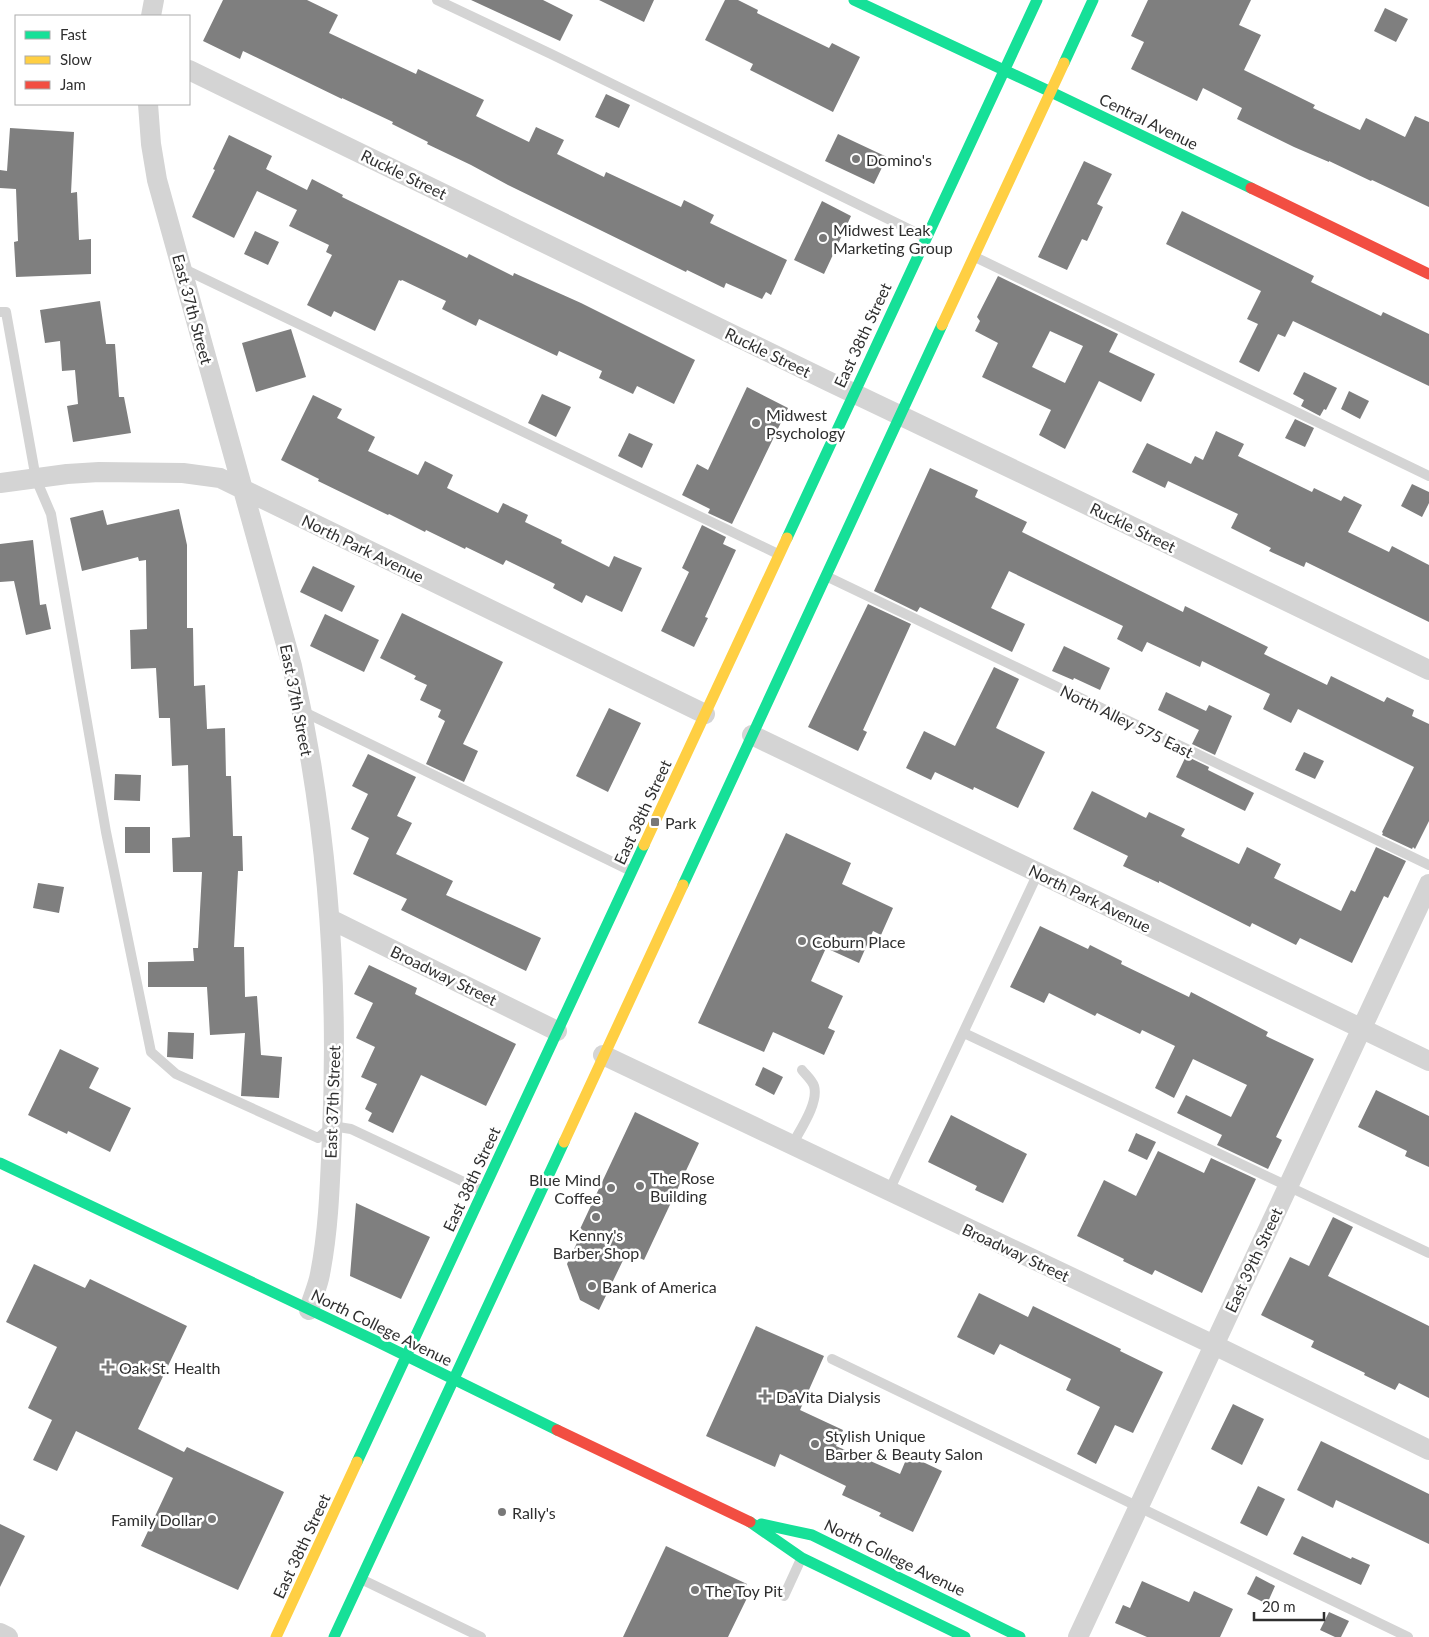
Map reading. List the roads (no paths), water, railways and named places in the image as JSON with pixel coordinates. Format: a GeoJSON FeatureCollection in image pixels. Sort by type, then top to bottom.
{"type":"FeatureCollection","features":[{"type":"Feature","properties":{"kind":"main road","name":"Central Avenue"},"geometry":{"type":"LineString","coordinates":[[854,0],[1051,92],[1429,274]]}},
{"type":"Feature","properties":{"kind":"main road","name":"East 38th Street"},"geometry":{"type":"LineString","coordinates":[[276,1637],[1037,0]]}},
{"type":"Feature","properties":{"kind":"main road"},"geometry":{"type":"LineString","coordinates":[[334,1637],[1093,0]]}},
{"type":"Feature","properties":{"kind":"main road","name":"North College Avenue"},"geometry":{"type":"LineString","coordinates":[[0,1163],[750,1522],[802,1558],[950,1634],[964,1637]]}},
{"type":"Feature","properties":{"kind":"main road","name":"North College Avenue"},"geometry":{"type":"LineString","coordinates":[[750,1522],[812,1535],[1020,1637]]}},
{"type":"Feature","properties":{"kind":"street"},"geometry":{"type":"LineString","coordinates":[[151,15],[154,0]]}},
{"type":"Feature","properties":{"kind":"street","name":"Ruckle Street"},"geometry":{"type":"LineString","coordinates":[[190,70],[900,416],[1066,494],[1429,670]]}},
{"type":"Feature","properties":{"kind":"street","name":"East 37th Street"},"geometry":{"type":"LineString","coordinates":[[148,105],[151,144],[157,180],[284,635],[307,742],[323,849],[330,919],[334,1033],[332,1126],[326,1230],[320,1275],[309,1310]]}},
{"type":"Feature","properties":{"kind":"street","name":"North Park Avenue"},"geometry":{"type":"LineString","coordinates":[[0,483],[67,474],[99,472],[184,473],[214,476],[705,714]]}},
{"type":"Feature","properties":{"kind":"street","name":"North Park Avenue"},"geometry":{"type":"LineString","coordinates":[[752,735],[1429,1061]]}},
{"type":"Feature","properties":{"kind":"street","name":"East 39th Street"},"geometry":{"type":"LineString","coordinates":[[1078,1637],[1429,884]]}},
{"type":"Feature","properties":{"kind":"street","name":"Broadway Street"},"geometry":{"type":"LineString","coordinates":[[330,919],[557,1031]]}},
{"type":"Feature","properties":{"kind":"street","name":"Broadway Street"},"geometry":{"type":"LineString","coordinates":[[603,1055],[1214,1345],[1429,1450]]}},
{"type":"Feature","properties":{"kind":"street"},"geometry":{"type":"LineString","coordinates":[[0,1633],[8,1637]]}},
{"type":"Feature","properties":{"kind":"lane"},"geometry":{"type":"LineString","coordinates":[[437,0],[926,238]]}},
{"type":"Feature","properties":{"kind":"lane"},"geometry":{"type":"LineString","coordinates":[[974,257],[1429,476]]}},
{"type":"Feature","properties":{"kind":"lane"},"geometry":{"type":"LineString","coordinates":[[181,268],[779,554]]}},
{"type":"Feature","properties":{"kind":"lane"},"geometry":{"type":"LineString","coordinates":[[0,312],[6,312],[36,479],[51,514],[106,832],[151,1052],[176,1074],[318,1138],[332,1126],[351,1129],[483,1191]]}},
{"type":"Feature","properties":{"kind":"lane","name":"North Alley 575 East"},"geometry":{"type":"LineString","coordinates":[[826,576],[1429,865]]}},
{"type":"Feature","properties":{"kind":"lane"},"geometry":{"type":"LineString","coordinates":[[301,710],[632,872]]}},
{"type":"Feature","properties":{"kind":"lane"},"geometry":{"type":"LineString","coordinates":[[888,1191],[1038,873]]}},
{"type":"Feature","properties":{"kind":"lane"},"geometry":{"type":"LineString","coordinates":[[964,1032],[1429,1253]]}},
{"type":"Feature","properties":{"kind":"lane"},"geometry":{"type":"LineString","coordinates":[[792,1145],[814,1101],[814,1086],[802,1070]]}},
{"type":"Feature","properties":{"kind":"lane"},"geometry":{"type":"LineString","coordinates":[[832,1359],[1408,1637]]}},
{"type":"Feature","properties":{"kind":"lane","name":"North College Avenue"},"geometry":{"type":"LineString","coordinates":[[750,1522],[803,1544]]}},
{"type":"Feature","properties":{"kind":"lane"},"geometry":{"type":"LineString","coordinates":[[784,1596],[802,1558]]}},
{"type":"Feature","properties":{"kind":"lane"},"geometry":{"type":"LineString","coordinates":[[360,1578],[481,1637]]}},
{"type":"Feature","properties":{"kind":"place","name":"Domino's"},"geometry":{"type":"Point","coordinates":[856,159]}},
{"type":"Feature","properties":{"kind":"place","name":"Midwest Leak Marketing Group"},"geometry":{"type":"Point","coordinates":[823,238]}},
{"type":"Feature","properties":{"kind":"place","name":"Midwest Psychology"},"geometry":{"type":"Point","coordinates":[756,423]}},
{"type":"Feature","properties":{"kind":"place","name":"Park"},"geometry":{"type":"Point","coordinates":[655,822]}},
{"type":"Feature","properties":{"kind":"place","name":"Coburn Place"},"geometry":{"type":"Point","coordinates":[802,941]}},
{"type":"Feature","properties":{"kind":"place","name":"The Rose Building"},"geometry":{"type":"Point","coordinates":[640,1186]}},
{"type":"Feature","properties":{"kind":"place","name":"Blue Mind Coffee"},"geometry":{"type":"Point","coordinates":[611,1188]}},
{"type":"Feature","properties":{"kind":"place","name":"Kenny's Barber Shop"},"geometry":{"type":"Point","coordinates":[596,1217]}},
{"type":"Feature","properties":{"kind":"place","name":"Bank of America"},"geometry":{"type":"Point","coordinates":[592,1286]}},
{"type":"Feature","properties":{"kind":"place","name":"Oak St. Health"},"geometry":{"type":"Point","coordinates":[108,1367]}},
{"type":"Feature","properties":{"kind":"place","name":"DaVita Dialysis"},"geometry":{"type":"Point","coordinates":[765,1396]}},
{"type":"Feature","properties":{"kind":"place","name":"Stylish Unique Barber & Beauty Salon"},"geometry":{"type":"Point","coordinates":[815,1444]}},
{"type":"Feature","properties":{"kind":"place","name":"Rally's"},"geometry":{"type":"Point","coordinates":[502,1512]}},
{"type":"Feature","properties":{"kind":"place","name":"Family Dollar"},"geometry":{"type":"Point","coordinates":[212,1519]}},
{"type":"Feature","properties":{"kind":"place","name":"The Toy Pit"},"geometry":{"type":"Point","coordinates":[695,1590]}}]}
